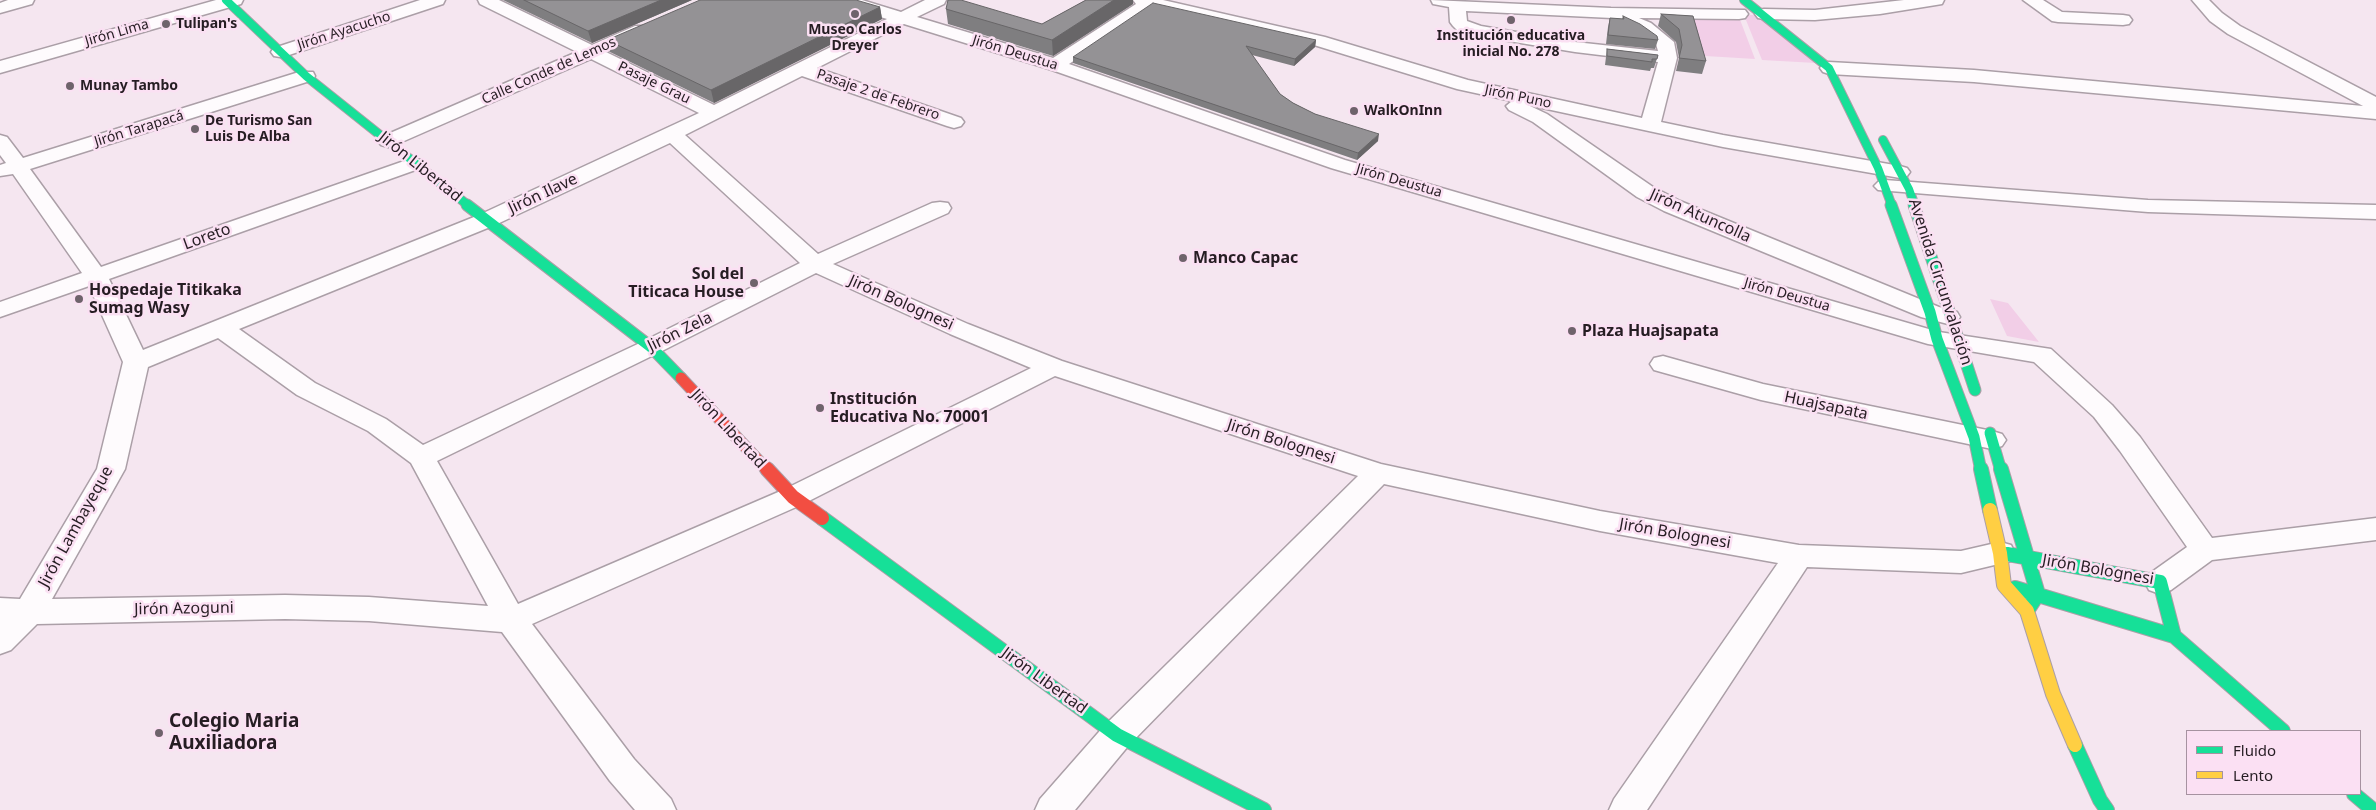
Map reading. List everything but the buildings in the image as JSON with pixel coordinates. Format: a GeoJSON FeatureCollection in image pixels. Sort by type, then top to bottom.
{"type":"FeatureCollection","features":[{"type":"Feature","properties":{"kind":"main road","name":"Jirón Libertad"},"geometry":{"type":"LineString","coordinates":[[230,1],[306,76],[414,164],[651,347],[793,497],[1117,735],[1264,810]]}},
{"type":"Feature","properties":{"kind":"main road","name":"Avenida Circunvalación"},"geometry":{"type":"LineString","coordinates":[[1741,7],[1765,9],[1841,71],[1893,179],[1951,318],[1948,341],[1984,433],[2029,558],[2038,594]]}},
{"type":"Feature","properties":{"kind":"main road","name":"Avenida Circunvalación"},"geometry":{"type":"LineString","coordinates":[[1877,129],[1930,312],[1948,341],[1980,404]]}},
{"type":"Feature","properties":{"kind":"main road","name":"Avenida Circunvalación"},"geometry":{"type":"LineString","coordinates":[[1984,433],[2004,585]]}},
{"type":"Feature","properties":{"kind":"main road","name":"Jirón Bolognesi"},"geometry":{"type":"LineString","coordinates":[[2000,553],[2160,582]]}},
{"type":"Feature","properties":{"kind":"main road"},"geometry":{"type":"LineString","coordinates":[[2160,582],[2174,636]]}},
{"type":"Feature","properties":{"kind":"main road"},"geometry":{"type":"LineString","coordinates":[[2004,585],[2174,636],[2282,730]]}},
{"type":"Feature","properties":{"kind":"main road"},"geometry":{"type":"LineString","coordinates":[[2004,585],[2027,611],[2053,694],[2100,800],[2107,810]]}},
{"type":"Feature","properties":{"kind":"main road"},"geometry":{"type":"LineString","coordinates":[[2027,611],[2038,594]]}},
{"type":"Feature","properties":{"kind":"main road"},"geometry":{"type":"LineString","coordinates":[[2355,795],[2373,810]]}},
{"type":"Feature","properties":{"kind":"street"},"geometry":{"type":"LineString","coordinates":[[0,8],[26,0]]}},
{"type":"Feature","properties":{"kind":"street","name":"Jirón Ayacucho"},"geometry":{"type":"LineString","coordinates":[[280,52],[437,0]]}},
{"type":"Feature","properties":{"kind":"street","name":"Pasaje Grau"},"geometry":{"type":"LineString","coordinates":[[486,0],[715,113]]}},
{"type":"Feature","properties":{"kind":"street","name":"Jirón Deustua"},"geometry":{"type":"LineString","coordinates":[[844,0],[1055,65],[1338,164],[1948,341],[2037,354],[2047,358],[2103,411],[2130,444],[2206,550]]}},
{"type":"Feature","properties":{"kind":"street","name":"Jirón Ilave"},"geometry":{"type":"LineString","coordinates":[[136,362],[487,220],[672,134],[938,0]]}},
{"type":"Feature","properties":{"kind":"street"},"geometry":{"type":"LineString","coordinates":[[1439,0],[1457,5],[1611,13],[1741,7]]}},
{"type":"Feature","properties":{"kind":"street"},"geometry":{"type":"LineString","coordinates":[[1586,0],[1611,13],[1630,19],[1655,33],[1664,42],[1668,58],[1650,126]]}},
{"type":"Feature","properties":{"kind":"street"},"geometry":{"type":"LineString","coordinates":[[1765,9],[1815,15],[1880,9],[1936,0]]}},
{"type":"Feature","properties":{"kind":"street"},"geometry":{"type":"LineString","coordinates":[[2031,0],[2058,17],[2123,20]]}},
{"type":"Feature","properties":{"kind":"street"},"geometry":{"type":"LineString","coordinates":[[2200,0],[2216,17],[2234,30],[2376,105]]}},
{"type":"Feature","properties":{"kind":"street","name":"Jirón Lima"},"geometry":{"type":"LineString","coordinates":[[0,67],[230,1]]}},
{"type":"Feature","properties":{"kind":"street"},"geometry":{"type":"LineString","coordinates":[[1055,65],[1148,1]]}},
{"type":"Feature","properties":{"kind":"street","name":"Jirón Puno"},"geometry":{"type":"LineString","coordinates":[[1148,1],[1319,42],[1464,86],[1893,179],[2148,206],[2376,212]]}},
{"type":"Feature","properties":{"kind":"street"},"geometry":{"type":"LineString","coordinates":[[1457,5],[1459,22],[1470,29],[1575,46],[1668,58]]}},
{"type":"Feature","properties":{"kind":"street"},"geometry":{"type":"LineString","coordinates":[[1562,10],[1575,46]]}},
{"type":"Feature","properties":{"kind":"street","name":"Calle Conde de Lemos"},"geometry":{"type":"LineString","coordinates":[[388,141],[660,22]]}},
{"type":"Feature","properties":{"kind":"street","name":"Pasaje 2 de Febrero"},"geometry":{"type":"LineString","coordinates":[[802,69],[954,122]]}},
{"type":"Feature","properties":{"kind":"street"},"geometry":{"type":"LineString","coordinates":[[1841,71],[1974,76],[2376,113]]}},
{"type":"Feature","properties":{"kind":"street","name":"Jirón Tarapacá"},"geometry":{"type":"LineString","coordinates":[[9,169],[306,76]]}},
{"type":"Feature","properties":{"kind":"street","name":"Jirón Atuncolla"},"geometry":{"type":"LineString","coordinates":[[1464,86],[1540,118],[1645,192],[1672,206],[1930,312],[1951,318]]}},
{"type":"Feature","properties":{"kind":"street","name":"Jirón Bolognesi"},"geometry":{"type":"LineString","coordinates":[[672,134],[816,265],[959,329],[1053,367],[1378,474],[1600,521],[1799,556],[1961,562],[2000,553]]}},
{"type":"Feature","properties":{"kind":"street"},"geometry":{"type":"LineString","coordinates":[[0,141],[9,169],[96,276],[136,362]]}},
{"type":"Feature","properties":{"kind":"street","name":"Loreto"},"geometry":{"type":"LineString","coordinates":[[0,310],[414,164]]}},
{"type":"Feature","properties":{"kind":"street","name":"Jirón Zela"},"geometry":{"type":"LineString","coordinates":[[421,457],[651,347],[816,265],[842,250],[940,208]]}},
{"type":"Feature","properties":{"kind":"street"},"geometry":{"type":"LineString","coordinates":[[221,328],[306,389],[377,425],[421,457],[511,620],[622,770],[658,810]]}},
{"type":"Feature","properties":{"kind":"street","name":"Jirón Lambayeque"},"geometry":{"type":"LineString","coordinates":[[0,641],[14,611],[111,469],[136,362]]}},
{"type":"Feature","properties":{"kind":"street","name":"Huajsapata"},"geometry":{"type":"LineString","coordinates":[[1663,364],[1761,392],[1984,433]]}},
{"type":"Feature","properties":{"kind":"street"},"geometry":{"type":"LineString","coordinates":[[511,620],[793,497],[1053,367]]}},
{"type":"Feature","properties":{"kind":"street"},"geometry":{"type":"LineString","coordinates":[[1053,810],[1117,735],[1378,474]]}},
{"type":"Feature","properties":{"kind":"street","name":"Jirón Bolognesi"},"geometry":{"type":"LineString","coordinates":[[2160,582],[2206,550],[2376,529]]}},
{"type":"Feature","properties":{"kind":"street"},"geometry":{"type":"LineString","coordinates":[[1627,810],[1799,556]]}},
{"type":"Feature","properties":{"kind":"street","name":"Jirón Bolognesi"},"geometry":{"type":"LineString","coordinates":[[1961,562],[2004,585]]}},
{"type":"Feature","properties":{"kind":"street","name":"Jirón Azoguni"},"geometry":{"type":"LineString","coordinates":[[14,611],[286,607],[369,609],[511,620]]}},
{"type":"Feature","properties":{"kind":"shaded area"},"geometry":{"type":"Polygon","coordinates":[[[1676,13],[1739,17],[1755,59],[1689,55],[1676,13]]]}},
{"type":"Feature","properties":{"kind":"shaded area"},"geometry":{"type":"Polygon","coordinates":[[[1744,15],[1756,15],[1816,63],[1762,60],[1744,15]]]}},
{"type":"Feature","properties":{"kind":"shaded area"},"geometry":{"type":"Polygon","coordinates":[[[1990,299],[2008,303],[2039,342],[2007,336],[1990,299]]]}},
{"type":"Feature","properties":{"kind":"traffic: fast"},"geometry":{"type":"LineString","coordinates":[[226,0],[306,76],[414,164],[651,347],[681,378]]}},
{"type":"Feature","properties":{"kind":"traffic: fast"},"geometry":{"type":"LineString","coordinates":[[1744,0],[1829,68],[1878,168],[1930,312],[1937,339],[1974,437],[1990,510]]}},
{"type":"Feature","properties":{"kind":"traffic: fast"},"geometry":{"type":"LineString","coordinates":[[1883,140],[1909,189],[1975,390]]}},
{"type":"Feature","properties":{"kind":"traffic: fast"},"geometry":{"type":"LineString","coordinates":[[1990,433],[2038,594],[2027,611]]}},
{"type":"Feature","properties":{"kind":"traffic: fast"},"geometry":{"type":"LineString","coordinates":[[822,518],[1117,735],[1264,810]]}},
{"type":"Feature","properties":{"kind":"traffic: fast"},"geometry":{"type":"LineString","coordinates":[[2007,554],[2160,582],[2174,636]]}},
{"type":"Feature","properties":{"kind":"traffic: fast"},"geometry":{"type":"LineString","coordinates":[[2015,588],[2174,636],[2282,730]]}},
{"type":"Feature","properties":{"kind":"traffic: fast"},"geometry":{"type":"LineString","coordinates":[[2075,745],[2100,800],[2107,810]]}},
{"type":"Feature","properties":{"kind":"traffic: fast"},"geometry":{"type":"LineString","coordinates":[[2355,795],[2373,810]]}},
{"type":"Feature","properties":{"kind":"traffic: slow"},"geometry":{"type":"LineString","coordinates":[[1990,510],[2000,553],[2004,585],[2027,611],[2053,694],[2075,745]]}},
{"type":"Feature","properties":{"kind":"traffic: jam"},"geometry":{"type":"LineString","coordinates":[[681,378],[793,497],[822,518]]}},
{"type":"Feature","properties":{"kind":"place","name":"Museo Carlos Dreyer"},"geometry":{"type":"Point","coordinates":[855,14]}},
{"type":"Feature","properties":{"kind":"place","name":"Institución educativa inicial No. 278"},"geometry":{"type":"Point","coordinates":[1511,20]}},
{"type":"Feature","properties":{"kind":"place","name":"Tulipan's"},"geometry":{"type":"Point","coordinates":[166,24]}},
{"type":"Feature","properties":{"kind":"place","name":"Munay Tambo"},"geometry":{"type":"Point","coordinates":[70,86]}},
{"type":"Feature","properties":{"kind":"place","name":"WalkOnInn"},"geometry":{"type":"Point","coordinates":[1354,111]}},
{"type":"Feature","properties":{"kind":"place","name":"De Turismo San Luis De Alba"},"geometry":{"type":"Point","coordinates":[195,129]}},
{"type":"Feature","properties":{"kind":"place","name":"Manco Capac"},"geometry":{"type":"Point","coordinates":[1183,258]}},
{"type":"Feature","properties":{"kind":"place","name":"Sol del Titicaca House"},"geometry":{"type":"Point","coordinates":[754,283]}},
{"type":"Feature","properties":{"kind":"place","name":"Hospedaje Titikaka Sumag Wasy"},"geometry":{"type":"Point","coordinates":[79,299]}},
{"type":"Feature","properties":{"kind":"place","name":"Plaza Huajsapata"},"geometry":{"type":"Point","coordinates":[1572,331]}},
{"type":"Feature","properties":{"kind":"place","name":"Institución Educativa No. 70001"},"geometry":{"type":"Point","coordinates":[820,408]}},
{"type":"Feature","properties":{"kind":"place","name":"Colegio Maria Auxiliadora"},"geometry":{"type":"Point","coordinates":[159,733]}}]}
